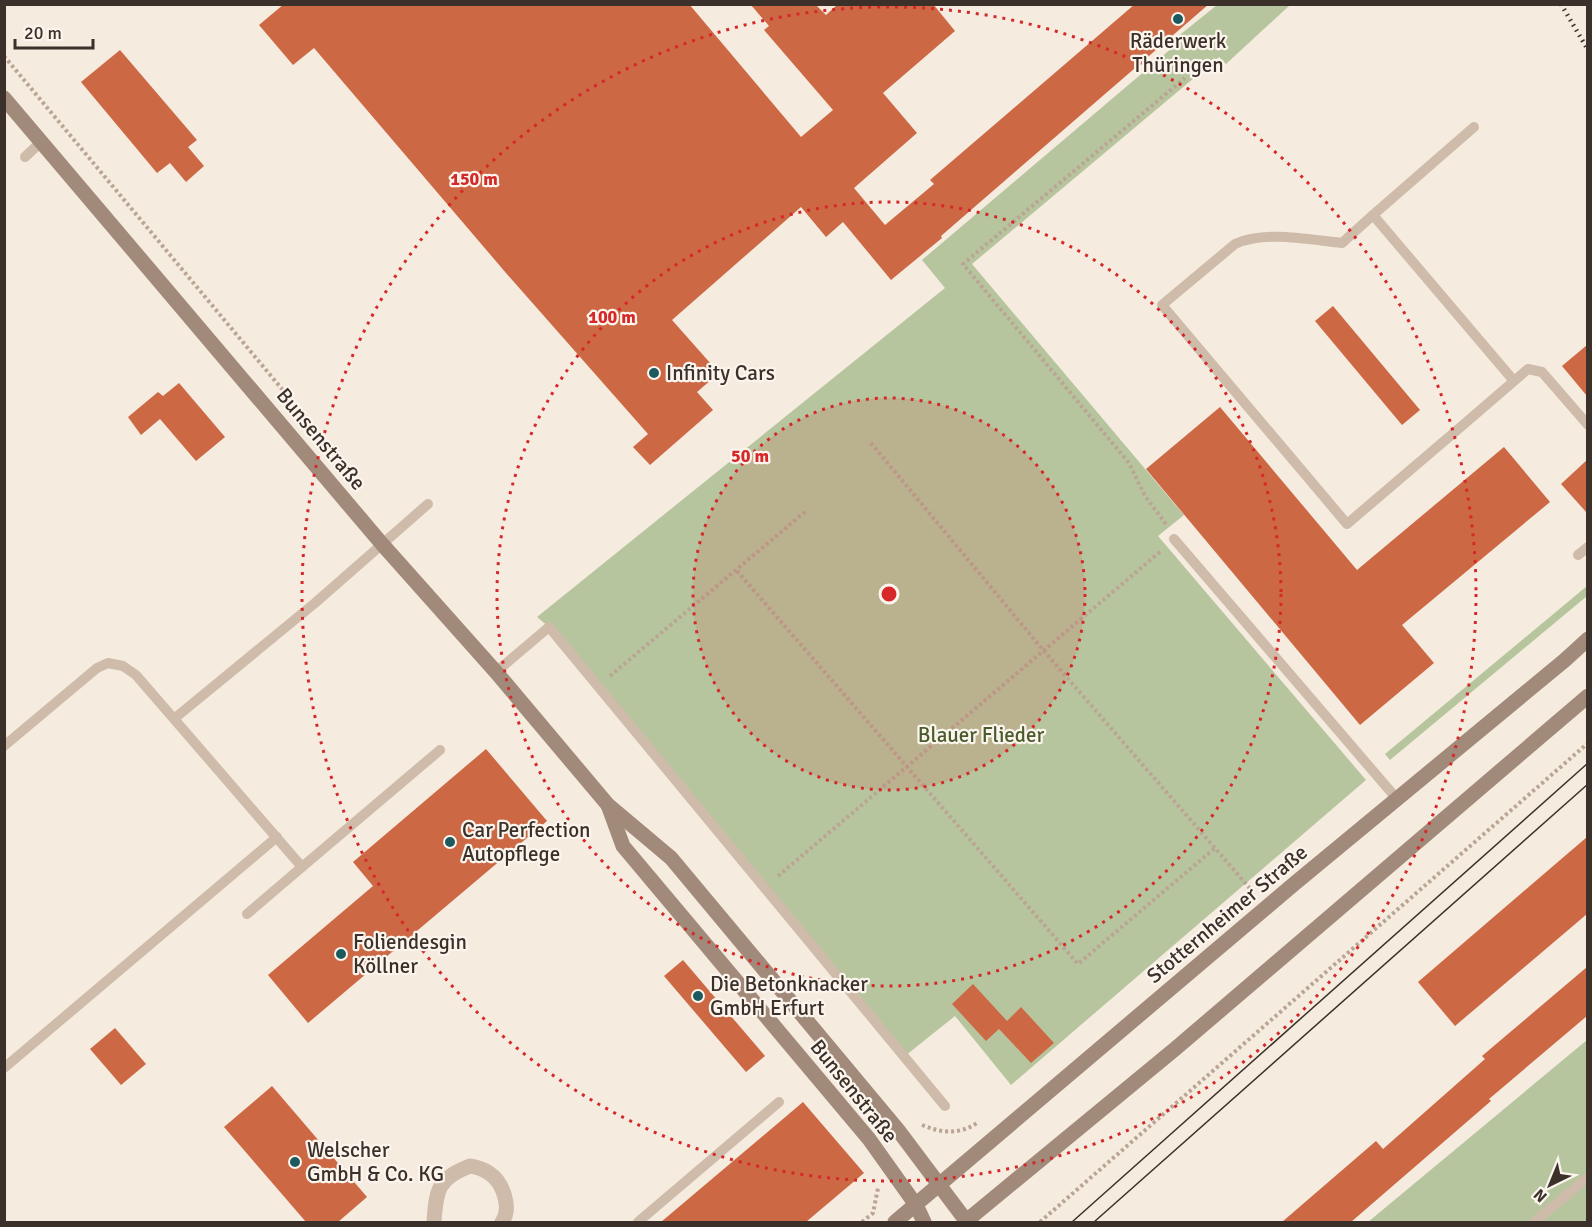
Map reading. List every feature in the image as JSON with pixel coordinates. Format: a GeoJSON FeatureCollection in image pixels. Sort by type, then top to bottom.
{"type":"FeatureCollection","features":[{"type":"Feature","properties":{"kind":"main road","name":"Bunsenstraße"},"geometry":{"type":"LineString","coordinates":[[4,98],[382,544],[496,672],[609,805],[671,858],[898,1130],[966,1222]]}},
{"type":"Feature","properties":{"kind":"main road","name":"Stotternheimer Straße"},"geometry":{"type":"LineString","coordinates":[[895,1222],[1294,884],[1565,660],[1587,639]]}},
{"type":"Feature","properties":{"kind":"main road"},"geometry":{"type":"LineString","coordinates":[[966,1222],[1175,1049],[1587,696]]}},
{"type":"Feature","properties":{"kind":"main road","name":"Bunsenstraße"},"geometry":{"type":"LineString","coordinates":[[609,805],[623,846],[869,1139],[916,1205],[924,1222]]}},
{"type":"Feature","properties":{"kind":"street"},"geometry":{"type":"LineString","coordinates":[[434,1222],[438,1188],[456,1171],[470,1166],[489,1173],[498,1182],[506,1204],[505,1218],[502,1222]]}},
{"type":"Feature","properties":{"kind":"lane"},"geometry":{"type":"LineString","coordinates":[[1474,127],[1342,243],[1276,238],[1246,239],[1235,244],[1162,305],[1347,524],[1528,369],[1542,372],[1587,424]]}},
{"type":"Feature","properties":{"kind":"lane"},"geometry":{"type":"LineString","coordinates":[[25,157],[42,141]]}},
{"type":"Feature","properties":{"kind":"lane"},"geometry":{"type":"LineString","coordinates":[[1373,215],[1514,381]]}},
{"type":"Feature","properties":{"kind":"lane"},"geometry":{"type":"LineString","coordinates":[[175,718],[315,603],[428,504]]}},
{"type":"Feature","properties":{"kind":"lane"},"geometry":{"type":"LineString","coordinates":[[1174,539],[1397,800]]}},
{"type":"Feature","properties":{"kind":"lane"},"geometry":{"type":"LineString","coordinates":[[1578,555],[1587,547]]}},
{"type":"Feature","properties":{"kind":"lane"},"geometry":{"type":"LineString","coordinates":[[496,672],[549,627],[945,1106]]}},
{"type":"Feature","properties":{"kind":"lane"},"geometry":{"type":"LineString","coordinates":[[4,746],[97,668],[108,663],[123,666],[136,675],[175,718],[302,867]]}},
{"type":"Feature","properties":{"kind":"lane"},"geometry":{"type":"LineString","coordinates":[[247,914],[440,750]]}},
{"type":"Feature","properties":{"kind":"lane"},"geometry":{"type":"LineString","coordinates":[[4,1068],[277,837]]}},
{"type":"Feature","properties":{"kind":"lane"},"geometry":{"type":"LineString","coordinates":[[638,1222],[779,1102]]}},
{"type":"Feature","properties":{"kind":"lane"},"geometry":{"type":"LineString","coordinates":[[1534,1222],[1587,1177]]}},
{"type":"Feature","properties":{"kind":"path"},"geometry":{"type":"LineString","coordinates":[[770,882],[1174,539],[1164,520],[1146,496],[1129,463],[963,264],[1185,78]]}},
{"type":"Feature","properties":{"kind":"path"},"geometry":{"type":"LineString","coordinates":[[871,443],[1044,651],[1254,892]]}},
{"type":"Feature","properties":{"kind":"path"},"geometry":{"type":"LineString","coordinates":[[603,682],[806,511]]}},
{"type":"Feature","properties":{"kind":"path"},"geometry":{"type":"LineString","coordinates":[[737,571],[1078,964],[1215,848]]}},
{"type":"Feature","properties":{"kind":"path"},"geometry":{"type":"LineString","coordinates":[[1040,1222],[1587,743]]}},
{"type":"Feature","properties":{"kind":"path"},"geometry":{"type":"LineString","coordinates":[[946,1131],[966,1130],[981,1120]]}},
{"type":"Feature","properties":{"kind":"path"},"geometry":{"type":"LineString","coordinates":[[862,1222],[873,1213],[879,1190],[874,1180]]}},
{"type":"Feature","properties":{"kind":"green space","name":"Blauer Flieder"},"geometry":{"type":"Polygon","coordinates":[[[1217,5],[1290,5],[1226,64],[1219,57],[972,264],[1184,515],[1158,536],[1366,780],[1011,1085],[955,1016],[905,1056],[549,627],[537,617],[945,288],[922,260],[1179,42],[1176,38],[1217,5]]]}},
{"type":"Feature","properties":{"kind":"green space"},"geometry":{"type":"Polygon","coordinates":[[[1587,586],[1587,596],[1390,760],[1385,754],[1587,586]]]}},
{"type":"Feature","properties":{"kind":"green space"},"geometry":{"type":"Polygon","coordinates":[[[1587,1040],[1587,1222],[1368,1222],[1587,1040]]]}},
{"type":"Feature","properties":{"kind":"building"},"geometry":{"type":"Polygon","coordinates":[[[284,4],[689,4],[801,137],[833,110],[764,30],[769,26],[751,5],[816,5],[826,15],[838,4],[933,4],[955,31],[883,93],[917,133],[854,188],[885,225],[934,184],[930,180],[1135,4],[1209,4],[891,280],[843,222],[826,237],[801,207],[672,320],[719,373],[697,392],[713,410],[650,465],[633,447],[648,434],[506,273],[314,48],[293,65],[259,25],[284,4]]]}},
{"type":"Feature","properties":{"kind":"building"},"geometry":{"type":"Polygon","coordinates":[[[120,50],[197,140],[188,147],[204,166],[186,182],[170,163],[157,173],[81,82],[120,50]]]}},
{"type":"Feature","properties":{"kind":"building"},"geometry":{"type":"Polygon","coordinates":[[[1333,306],[1420,410],[1402,425],[1315,321],[1333,306]]]}},
{"type":"Feature","properties":{"kind":"building"},"geometry":{"type":"Polygon","coordinates":[[[1587,345],[1587,396],[1562,366],[1587,345]]]}},
{"type":"Feature","properties":{"kind":"building"},"geometry":{"type":"Polygon","coordinates":[[[179,383],[225,437],[196,461],[160,419],[141,435],[128,417],[158,392],[163,396],[179,383]]]}},
{"type":"Feature","properties":{"kind":"building"},"geometry":{"type":"Polygon","coordinates":[[[1220,407],[1357,570],[1504,447],[1550,502],[1402,625],[1434,663],[1360,725],[1146,469],[1220,407]]]}},
{"type":"Feature","properties":{"kind":"building"},"geometry":{"type":"Polygon","coordinates":[[[1587,460],[1587,513],[1561,484],[1587,460]]]}},
{"type":"Feature","properties":{"kind":"building","name":"Car Perfection Autopflege"},"geometry":{"type":"Polygon","coordinates":[[[486,749],[547,821],[308,1023],[268,975],[373,886],[353,862],[486,749]]]}},
{"type":"Feature","properties":{"kind":"building"},"geometry":{"type":"Polygon","coordinates":[[[1587,837],[1587,914],[1455,1026],[1418,982],[1587,837]]]}},
{"type":"Feature","properties":{"kind":"building","name":"Die Betonknacker GmbH Erfurt"},"geometry":{"type":"Polygon","coordinates":[[[683,960],[765,1056],[746,1072],[664,976],[683,960]]]}},
{"type":"Feature","properties":{"kind":"building"},"geometry":{"type":"Polygon","coordinates":[[[1587,967],[1587,1016],[1489,1099],[1491,1101],[1351,1222],[1282,1222],[1376,1141],[1383,1149],[1485,1059],[1482,1056],[1587,967]]]}},
{"type":"Feature","properties":{"kind":"building"},"geometry":{"type":"Polygon","coordinates":[[[973,984],[1007,1021],[1021,1007],[1054,1043],[1031,1063],[999,1029],[986,1041],[952,1004],[973,984]]]}},
{"type":"Feature","properties":{"kind":"building"},"geometry":{"type":"Polygon","coordinates":[[[115,1028],[146,1064],[121,1085],[90,1049],[115,1028]]]}},
{"type":"Feature","properties":{"kind":"building","name":"Welscher GmbH & Co. KG"},"geometry":{"type":"Polygon","coordinates":[[[272,1086],[367,1197],[338,1222],[306,1222],[224,1127],[272,1086]]]}},
{"type":"Feature","properties":{"kind":"building"},"geometry":{"type":"Polygon","coordinates":[[[803,1102],[864,1173],[806,1222],[661,1222],[803,1102]]]}},
{"type":"Feature","properties":{"kind":"tram line"},"geometry":{"type":"LineString","coordinates":[[1072,1222],[1588,763]]}},
{"type":"Feature","properties":{"kind":"tram line"},"geometry":{"type":"LineString","coordinates":[[1094,1222],[1588,784]]}},
{"type":"Feature","properties":{"kind":"railway"},"geometry":{"type":"LineString","coordinates":[[1561,4],[1588,50]]}},
{"type":"Feature","properties":{"kind":"place","name":"Räderwerk Thüringen"},"geometry":{"type":"Point","coordinates":[1178,19]}},
{"type":"Feature","properties":{"kind":"place","name":"Infinity Cars"},"geometry":{"type":"Point","coordinates":[654,373]}},
{"type":"Feature","properties":{"kind":"place","name":"Car Perfection Autopflege"},"geometry":{"type":"Point","coordinates":[450,842]}},
{"type":"Feature","properties":{"kind":"place","name":"Foliendesgin Köllner"},"geometry":{"type":"Point","coordinates":[341,954]}},
{"type":"Feature","properties":{"kind":"place","name":"Die Betonknacker GmbH Erfurt"},"geometry":{"type":"Point","coordinates":[698,996]}},
{"type":"Feature","properties":{"kind":"place","name":"Welscher GmbH & Co. KG"},"geometry":{"type":"Point","coordinates":[295,1162]}}]}
